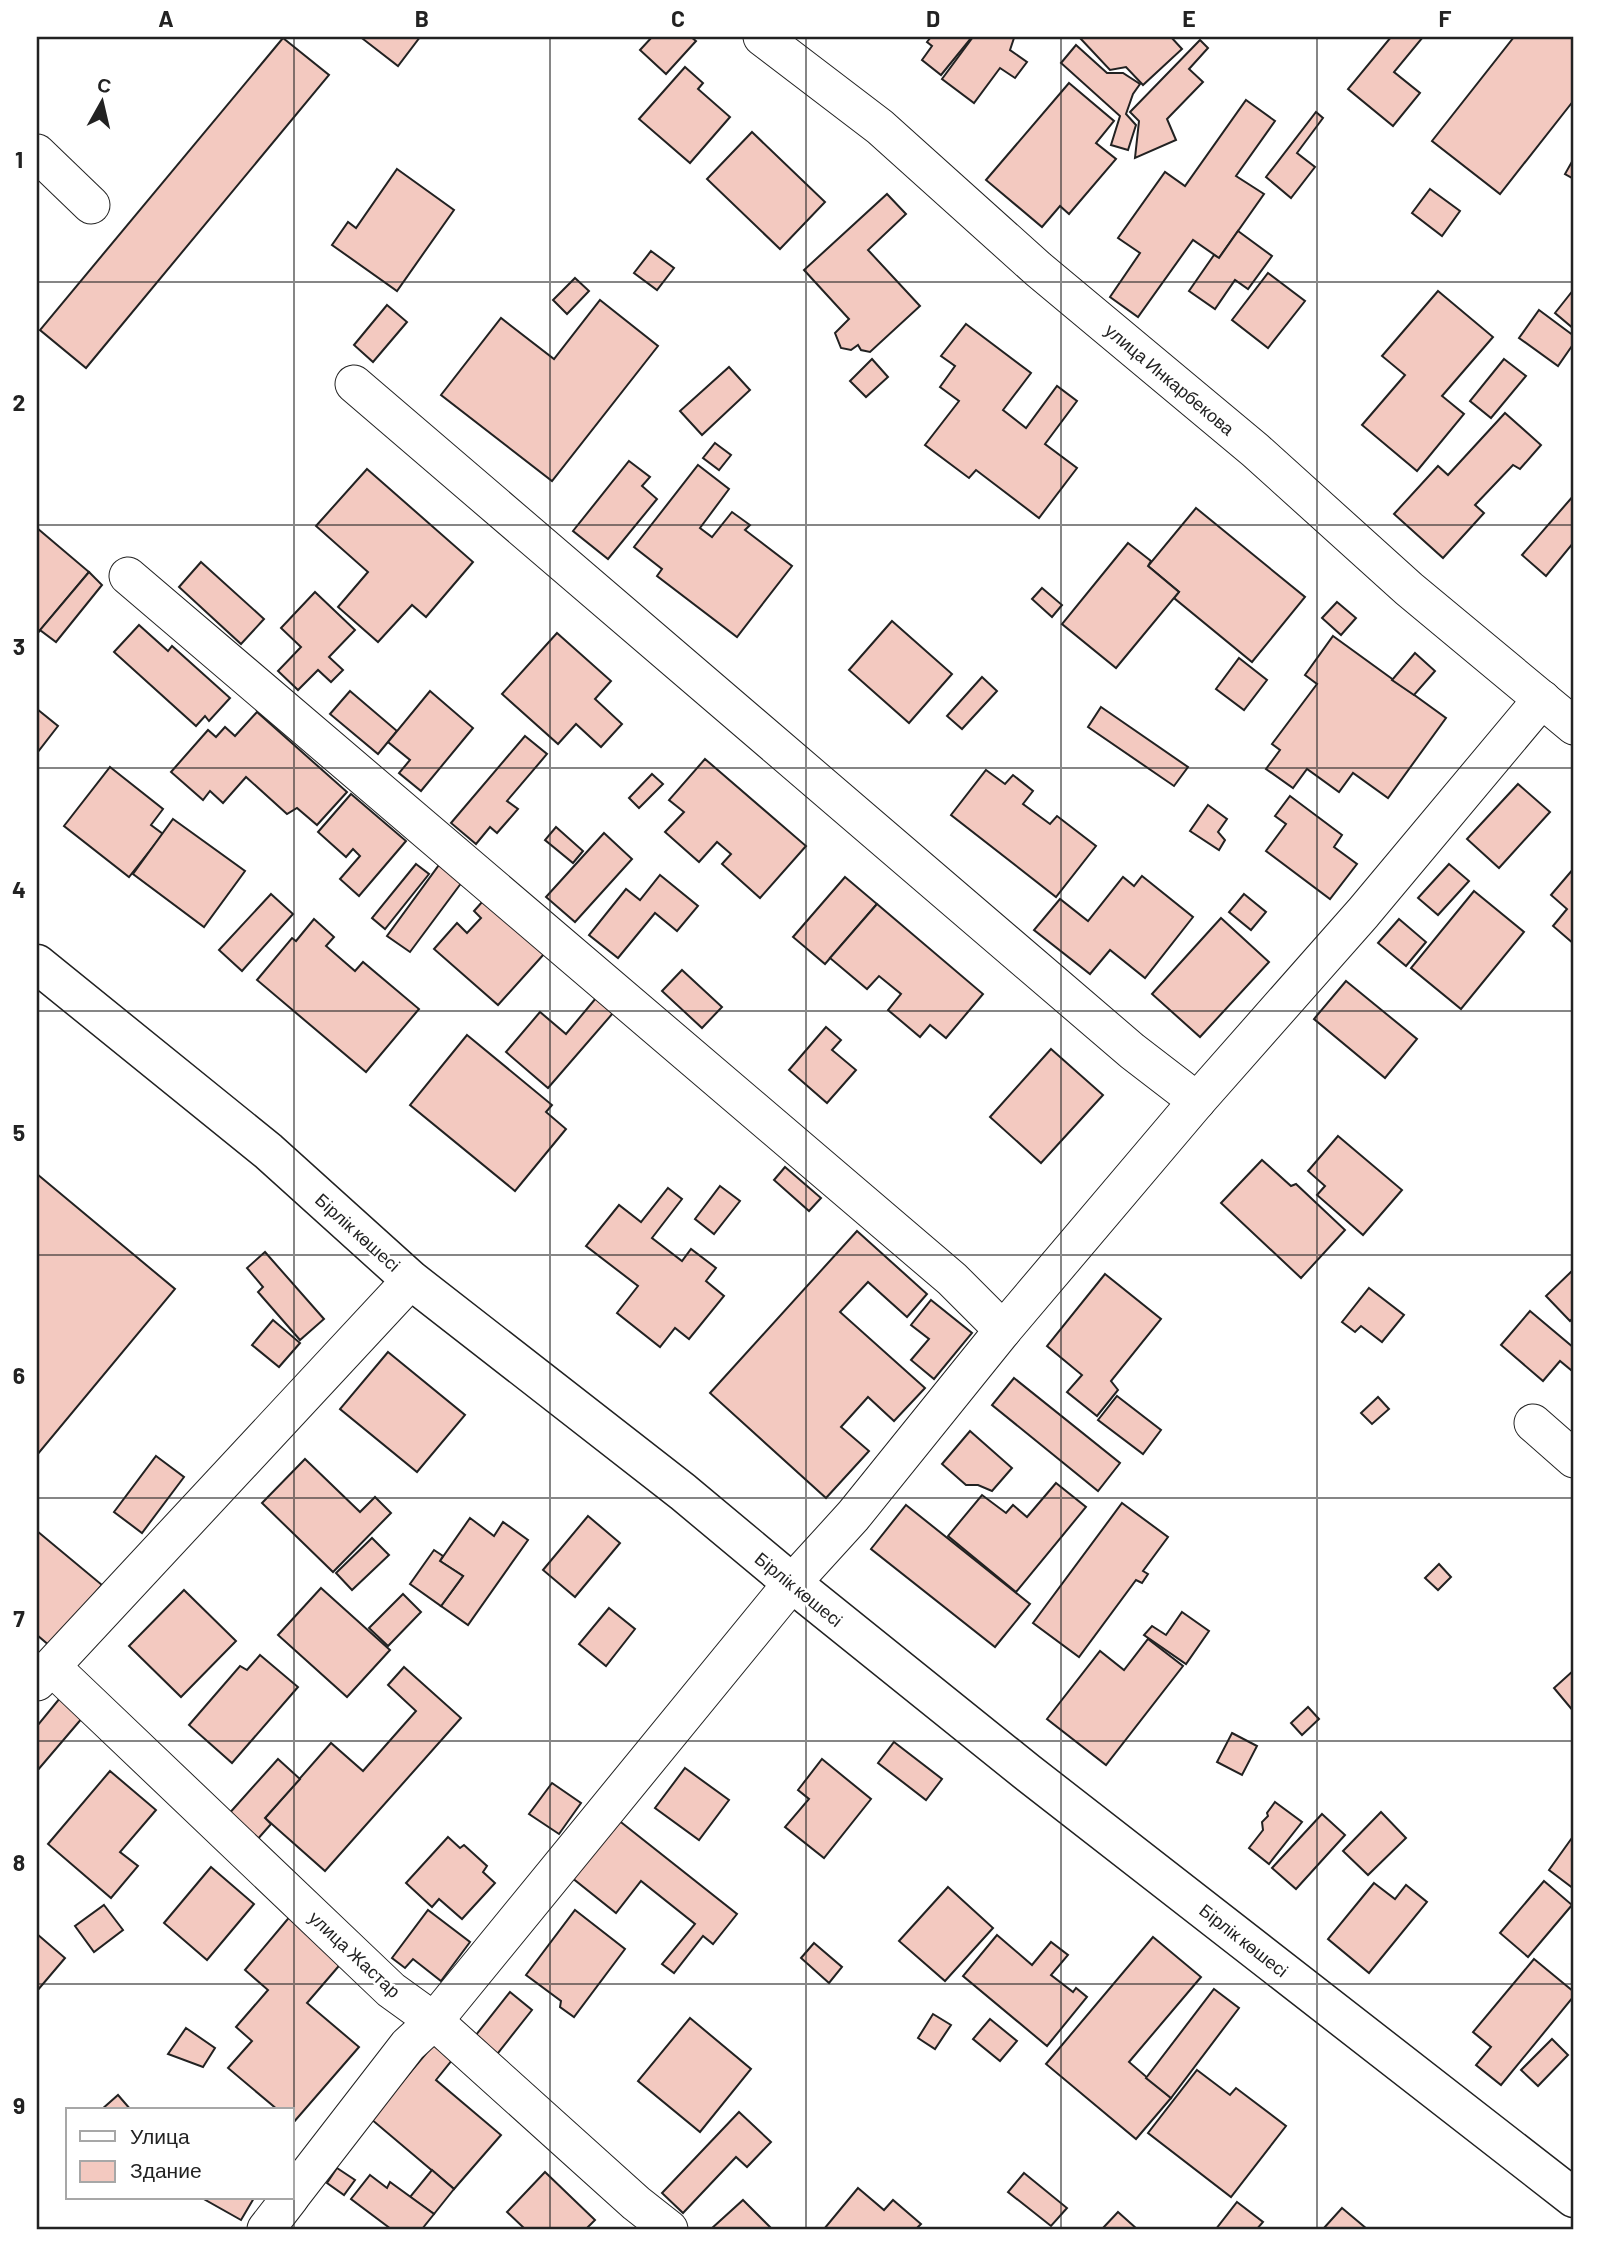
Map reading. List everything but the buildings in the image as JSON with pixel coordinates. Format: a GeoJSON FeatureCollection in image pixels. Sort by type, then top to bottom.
{"type":"FeatureCollection","features":[{"type":"Feature","properties":{"kind":"main road","name":"Бірлік көшесі"},"geometry":{"type":"LineString","coordinates":[[37,964],[268,1151],[411,1280],[683,1492],[1038,1780],[1574,2197]]}},
{"type":"Feature","properties":{"kind":"street","name":"улица Инкарбекова"},"geometry":{"type":"LineString","coordinates":[[762,37],[880,127],[1038,269],[1255,450],[1409,589],[1574,726]]}},
{"type":"Feature","properties":{"kind":"street"},"geometry":{"type":"LineString","coordinates":[[37,153],[91,205]]}},
{"type":"Feature","properties":{"kind":"street"},"geometry":{"type":"LineString","coordinates":[[354,384],[1132,1051],[1197,1101]]}},
{"type":"Feature","properties":{"kind":"street"},"geometry":{"type":"LineString","coordinates":[[128,576],[952,1279],[1003,1330]]}},
{"type":"Feature","properties":{"kind":"street"},"geometry":{"type":"LineString","coordinates":[[294,2192],[408,2045],[434,2021],[792,1583],[853,1516],[1003,1330],[1197,1101],[1363,913],[1542,699]]}},
{"type":"Feature","properties":{"kind":"street"},"geometry":{"type":"LineString","coordinates":[[44,1674],[411,1280]]}},
{"type":"Feature","properties":{"kind":"street"},"geometry":{"type":"LineString","coordinates":[[1533,1423],[1574,1459]]}},
{"type":"Feature","properties":{"kind":"street","name":"улица Жастар"},"geometry":{"type":"LineString","coordinates":[[44,1674],[391,1990],[434,2021],[636,2203],[669,2229]]}},
{"type":"Feature","properties":{"kind":"street"},"geometry":{"type":"LineString","coordinates":[[265,2229],[288,2200]]}}]}
